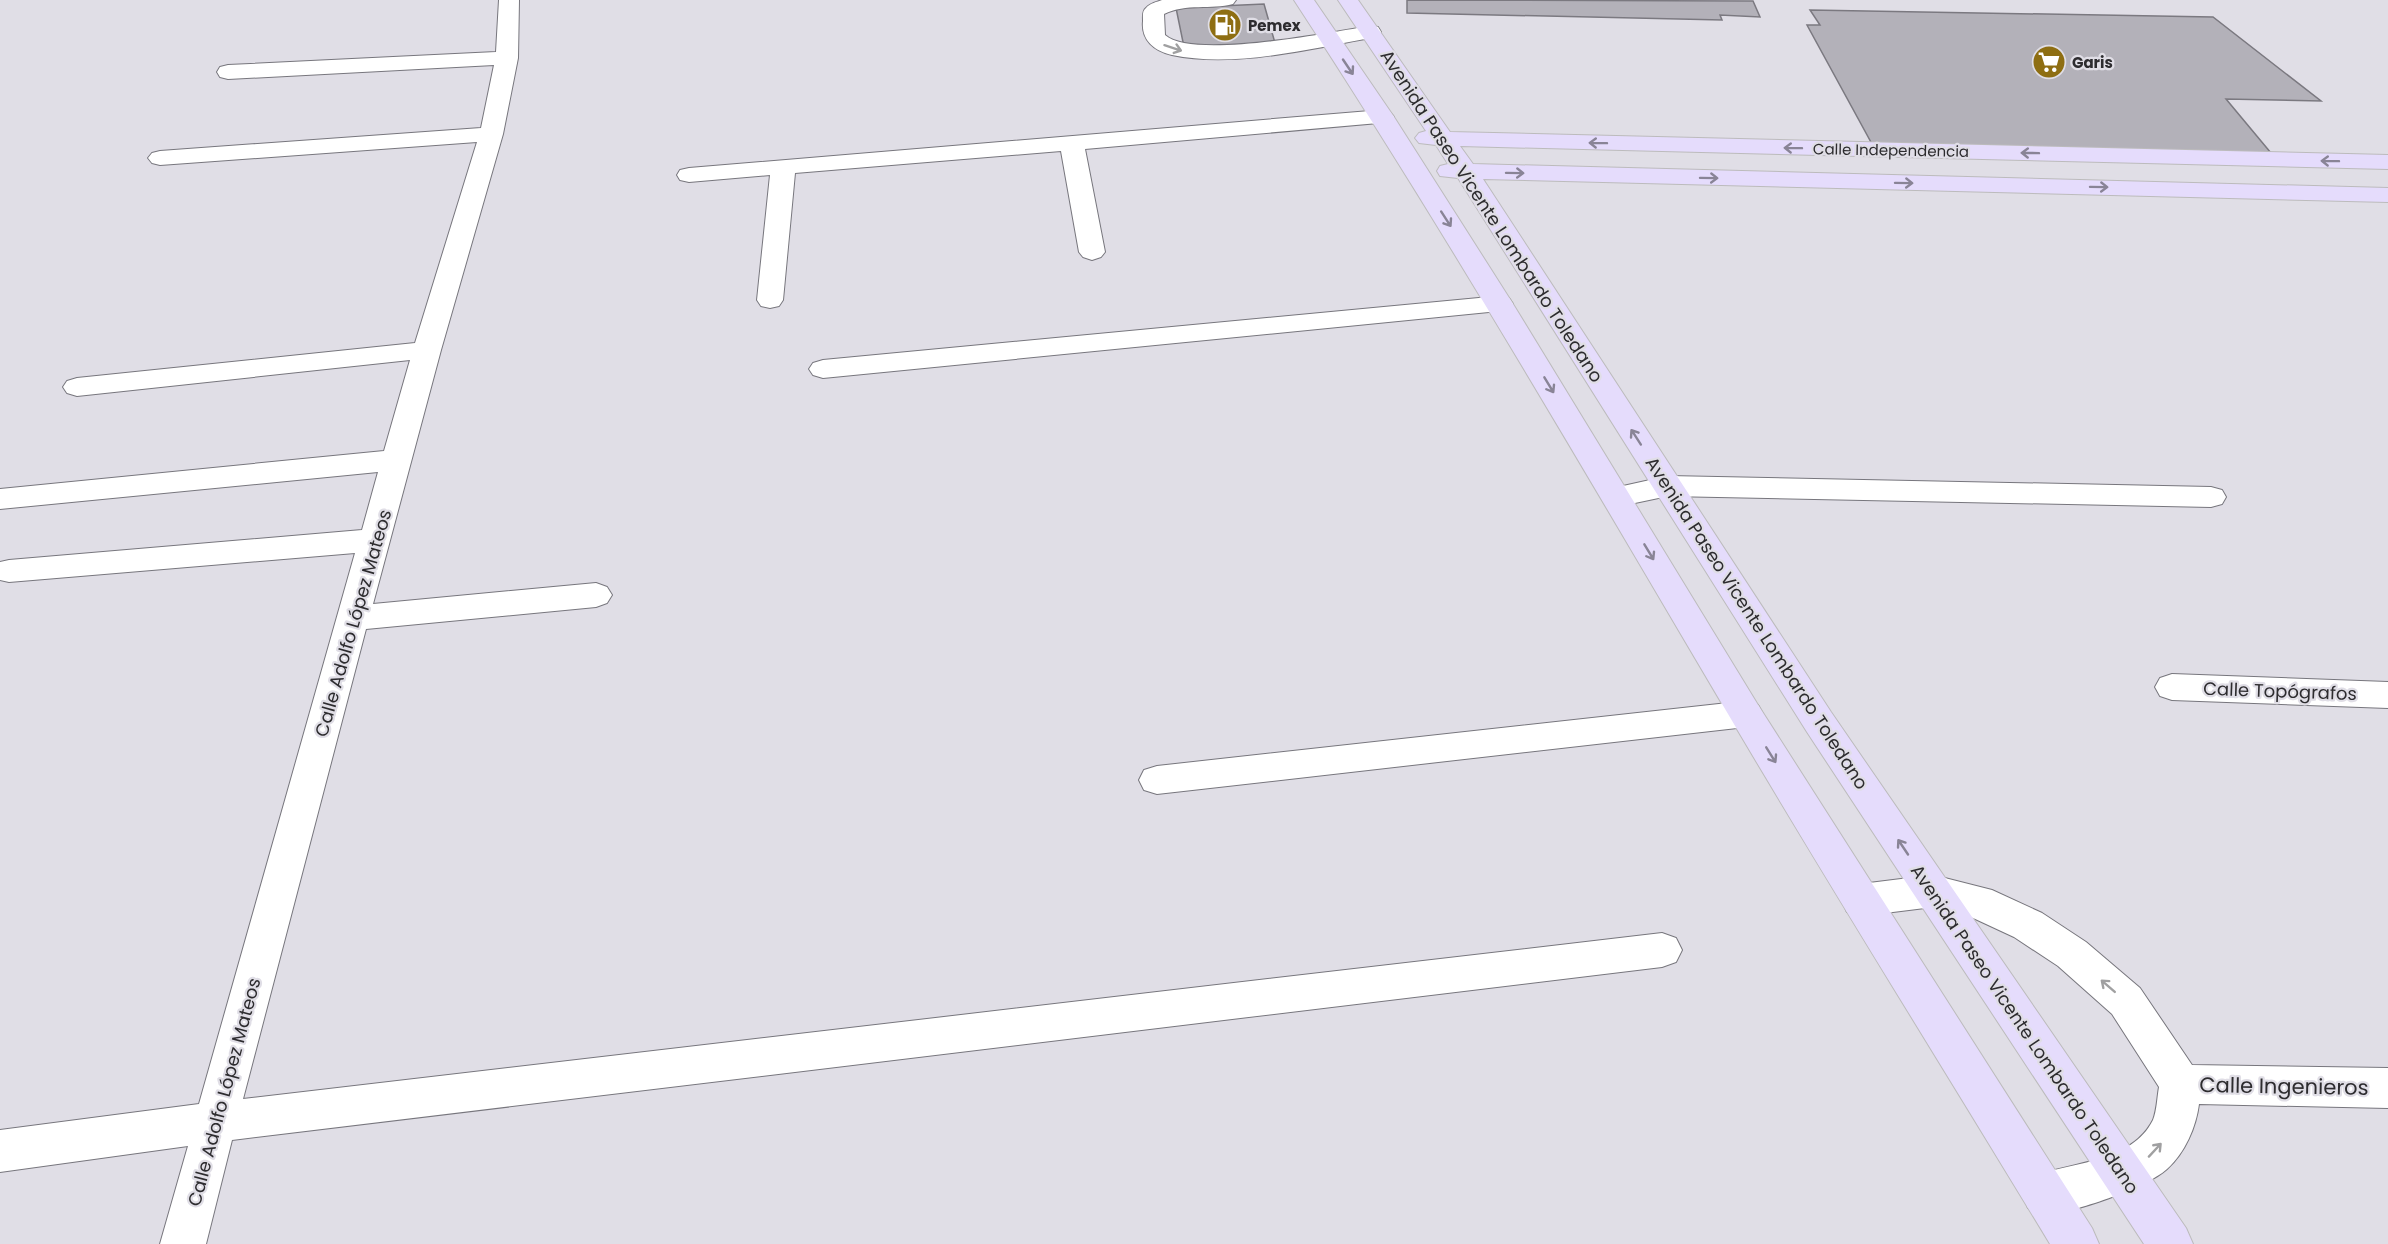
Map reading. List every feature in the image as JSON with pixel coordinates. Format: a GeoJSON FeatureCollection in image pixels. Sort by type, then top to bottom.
{"type":"FeatureCollection","features":[{"type":"Feature","properties":{"kind":"main road"},"geometry":{"type":"LineString","coordinates":[[1304,0],[1382,117],[1500,304],[1746,714],[2076,1244]]}},
{"type":"Feature","properties":{"kind":"main road","name":"Avenida Paseo Vicente Lombardo Toledano"},"geometry":{"type":"LineString","coordinates":[[1348,0],[1466,172],[1820,722],[2170,1244]]}},
{"type":"Feature","properties":{"kind":"main road","name":"Calle Independencia"},"geometry":{"type":"LineString","coordinates":[[1395,138],[2388,162]]}},
{"type":"Feature","properties":{"kind":"main road","name":"Calle Independencia"},"geometry":{"type":"LineString","coordinates":[[1414,170],[2388,195]]}},
{"type":"Feature","properties":{"kind":"street","name":"Calle Adolfo López Mateos"},"geometry":{"type":"LineString","coordinates":[[183,1244],[281,878],[355,618],[427,350],[491,134],[507,58],[509,0]]}},
{"type":"Feature","properties":{"kind":"street"},"geometry":{"type":"LineString","coordinates":[[1226,0],[1198,1],[1160,7],[1154,11],[1153,30],[1159,42],[1172,49],[1194,53],[1226,52],[1370,32]]}},
{"type":"Feature","properties":{"kind":"street"},"geometry":{"type":"LineString","coordinates":[[228,72],[507,58]]}},
{"type":"Feature","properties":{"kind":"street"},"geometry":{"type":"LineString","coordinates":[[689,175],[1382,117]]}},
{"type":"Feature","properties":{"kind":"street"},"geometry":{"type":"LineString","coordinates":[[160,158],[491,134]]}},
{"type":"Feature","properties":{"kind":"street"},"geometry":{"type":"LineString","coordinates":[[1072,144],[1092,252]]}},
{"type":"Feature","properties":{"kind":"street"},"geometry":{"type":"LineString","coordinates":[[770,300],[783,168]]}},
{"type":"Feature","properties":{"kind":"street"},"geometry":{"type":"LineString","coordinates":[[823,369],[1500,304]]}},
{"type":"Feature","properties":{"kind":"street"},"geometry":{"type":"LineString","coordinates":[[78,387],[427,350]]}},
{"type":"Feature","properties":{"kind":"street"},"geometry":{"type":"LineString","coordinates":[[0,499],[398,460]]}},
{"type":"Feature","properties":{"kind":"street"},"geometry":{"type":"LineString","coordinates":[[1616,497],[1668,486],[2211,497]]}},
{"type":"Feature","properties":{"kind":"street"},"geometry":{"type":"LineString","coordinates":[[9,571],[376,540]]}},
{"type":"Feature","properties":{"kind":"street"},"geometry":{"type":"LineString","coordinates":[[355,618],[596,595]]}},
{"type":"Feature","properties":{"kind":"street","name":"Calle Topógrafos"},"geometry":{"type":"LineString","coordinates":[[2172,687],[2388,694]]}},
{"type":"Feature","properties":{"kind":"street"},"geometry":{"type":"LineString","coordinates":[[1157,780],[1746,714]]}},
{"type":"Feature","properties":{"kind":"street","name":"Calle Ingenieros"},"geometry":{"type":"LineString","coordinates":[[1861,900],[1933,891],[1978,902],[2028,925],[2073,954],[2126,1001],[2181,1084],[2173,1125],[2156,1153],[2122,1173],[2044,1193]]}},
{"type":"Feature","properties":{"kind":"street"},"geometry":{"type":"LineString","coordinates":[[0,1151],[217,1122],[1662,950]]}},
{"type":"Feature","properties":{"kind":"street","name":"Calle Ingenieros"},"geometry":{"type":"LineString","coordinates":[[2181,1084],[2388,1088]]}},
{"type":"Feature","properties":{"kind":"building"},"geometry":{"type":"Polygon","coordinates":[[[1407,0],[1753,1],[1760,17],[1720,15],[1722,20],[1407,13],[1407,0]]]}},
{"type":"Feature","properties":{"kind":"building","name":"Pemex"},"geometry":{"type":"Polygon","coordinates":[[[1264,4],[1275,43],[1184,47],[1176,8],[1264,4]]]}},
{"type":"Feature","properties":{"kind":"building","name":"Garis"},"geometry":{"type":"Polygon","coordinates":[[[1810,10],[2213,17],[2321,101],[2226,99],[2271,153],[1872,144],[1807,25],[1820,25],[1810,10]]]}},
{"type":"Feature","properties":{"kind":"place","name":"Pemex"},"geometry":{"type":"Point","coordinates":[1225,25]}},
{"type":"Feature","properties":{"kind":"place","name":"Garis"},"geometry":{"type":"Point","coordinates":[2049,62]}}]}
